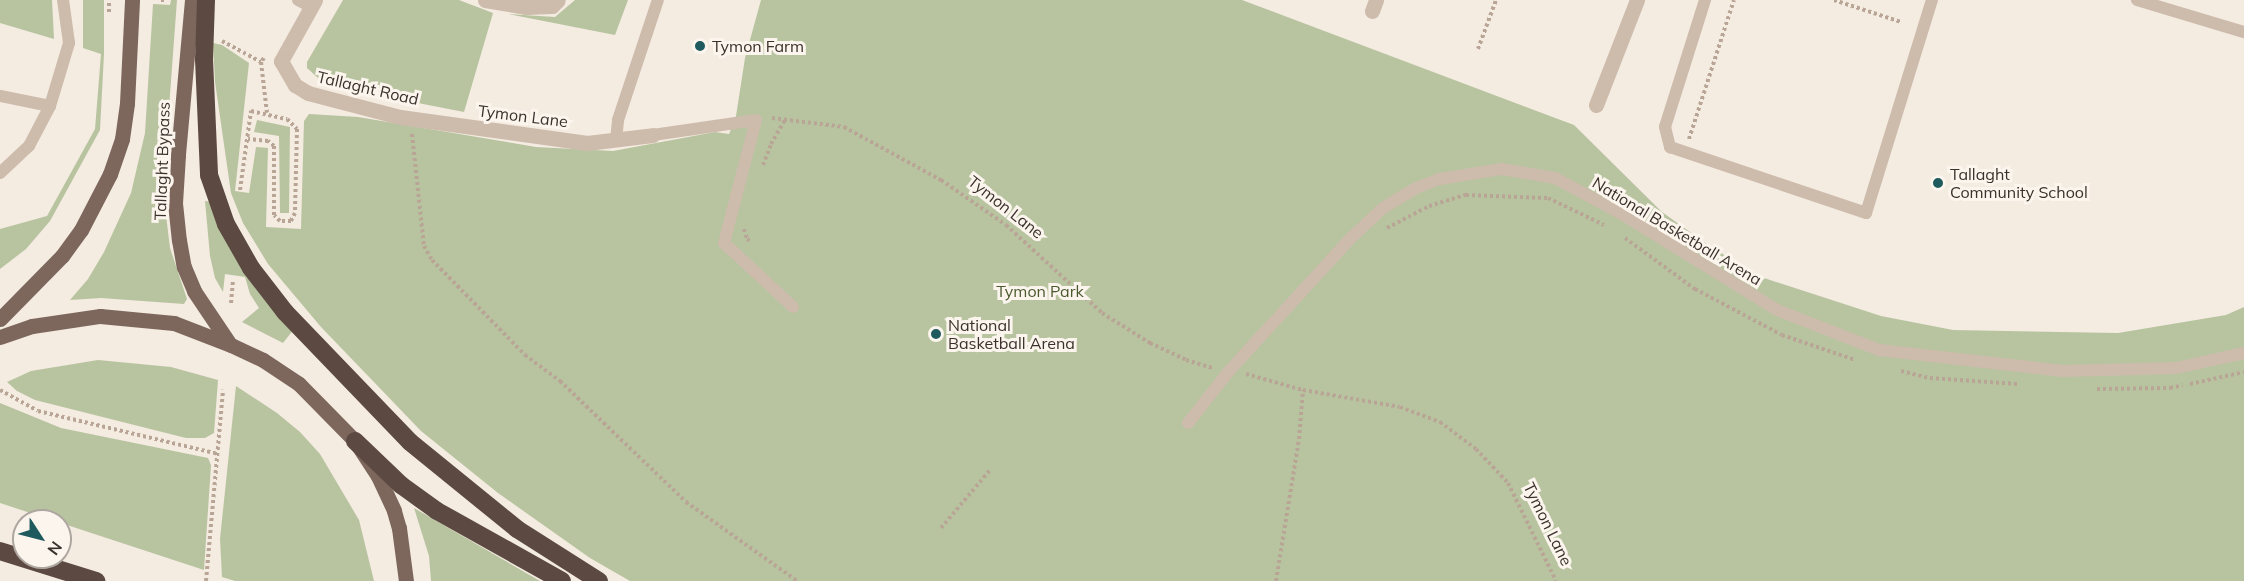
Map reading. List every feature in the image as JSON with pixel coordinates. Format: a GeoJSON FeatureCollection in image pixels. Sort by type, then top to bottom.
{"type":"FeatureCollection","features":[{"type":"Feature","properties":{"kind":"highway"},"geometry":{"type":"LineString","coordinates":[[206,0],[204,59],[209,175],[226,224],[251,268],[285,312],[410,442],[517,529],[600,581]]}},
{"type":"Feature","properties":{"kind":"highway"},"geometry":{"type":"LineString","coordinates":[[355,441],[401,485],[437,511],[562,581]]}},
{"type":"Feature","properties":{"kind":"highway"},"geometry":{"type":"LineString","coordinates":[[0,551],[96,581]]}},
{"type":"Feature","properties":{"kind":"main road"},"geometry":{"type":"LineString","coordinates":[[0,319],[62,256],[86,221],[110,174],[122,139],[127,103],[132,0]]}},
{"type":"Feature","properties":{"kind":"main road","name":"Tallaght Bypass"},"geometry":{"type":"LineString","coordinates":[[192,0],[175,203],[179,240],[184,267],[194,291],[231,345]]}},
{"type":"Feature","properties":{"kind":"main road"},"geometry":{"type":"LineString","coordinates":[[0,337],[32,326],[100,316],[174,324],[231,345],[263,360],[299,384],[355,441],[378,476],[399,528],[406,581]]}},
{"type":"Feature","properties":{"kind":"street"},"geometry":{"type":"LineString","coordinates":[[485,0],[526,7],[552,6],[558,0]]}},
{"type":"Feature","properties":{"kind":"street"},"geometry":{"type":"LineString","coordinates":[[1596,105],[1637,0]]}},
{"type":"Feature","properties":{"kind":"street","name":"Tallaght Road"},"geometry":{"type":"LineString","coordinates":[[308,2],[281,61],[295,85],[326,100],[460,126]]}},
{"type":"Feature","properties":{"kind":"street","name":"Tymon Lane"},"geometry":{"type":"LineString","coordinates":[[460,126],[587,143],[653,135]]}},
{"type":"Feature","properties":{"kind":"lane"},"geometry":{"type":"LineString","coordinates":[[3,170],[29,146],[50,106],[69,44],[63,0]]}},
{"type":"Feature","properties":{"kind":"lane"},"geometry":{"type":"LineString","coordinates":[[616,140],[618,120],[658,0]]}},
{"type":"Feature","properties":{"kind":"lane"},"geometry":{"type":"LineString","coordinates":[[1705,0],[1665,127],[1670,147],[1866,213],[1932,0]]}},
{"type":"Feature","properties":{"kind":"lane"},"geometry":{"type":"LineString","coordinates":[[2137,0],[2244,32]]}},
{"type":"Feature","properties":{"kind":"lane"},"geometry":{"type":"LineString","coordinates":[[0,96],[50,106]]}},
{"type":"Feature","properties":{"kind":"lane"},"geometry":{"type":"LineString","coordinates":[[653,135],[756,120],[724,243],[793,307]]}},
{"type":"Feature","properties":{"kind":"lane","name":"National Basketball Arena"},"geometry":{"type":"LineString","coordinates":[[1188,423],[1229,371],[1350,239],[1383,208],[1416,188],[1440,179],[1502,169],[1555,178],[1620,213],[1777,310],[1879,350],[2063,371],[2176,368],[2244,353]]}},
{"type":"Feature","properties":{"kind":"path"},"geometry":{"type":"LineString","coordinates":[[109,0],[109,12]]}},
{"type":"Feature","properties":{"kind":"path"},"geometry":{"type":"LineString","coordinates":[[1478,49],[1496,0]]}},
{"type":"Feature","properties":{"kind":"path"},"geometry":{"type":"LineString","coordinates":[[1689,140],[1734,0]]}},
{"type":"Feature","properties":{"kind":"path"},"geometry":{"type":"LineString","coordinates":[[1834,0],[1901,22]]}},
{"type":"Feature","properties":{"kind":"path"},"geometry":{"type":"LineString","coordinates":[[214,39],[261,63]]}},
{"type":"Feature","properties":{"kind":"path"},"geometry":{"type":"LineString","coordinates":[[240,190],[251,111],[286,119],[297,129],[295,213],[291,221],[280,221],[274,215],[274,146],[268,141],[248,139]]}},
{"type":"Feature","properties":{"kind":"path"},"geometry":{"type":"LineString","coordinates":[[413,118],[411,141],[424,246],[432,260],[525,354],[560,381],[686,502],[797,581]]}},
{"type":"Feature","properties":{"kind":"path","name":"Tymon Lane"},"geometry":{"type":"LineString","coordinates":[[756,120],[766,118],[844,127],[941,180],[1006,225],[1102,313],[1159,347],[1186,360],[1214,368]]}},
{"type":"Feature","properties":{"kind":"path"},"geometry":{"type":"LineString","coordinates":[[763,166],[771,144],[785,120]]}},
{"type":"Feature","properties":{"kind":"path"},"geometry":{"type":"LineString","coordinates":[[1380,232],[1429,206],[1466,195],[1548,198],[1607,226]]}},
{"type":"Feature","properties":{"kind":"path"},"geometry":{"type":"LineString","coordinates":[[746,218],[743,228],[747,239],[752,241]]}},
{"type":"Feature","properties":{"kind":"path"},"geometry":{"type":"LineString","coordinates":[[1617,231],[1695,290],[1782,334],[1841,357],[1863,362]]}},
{"type":"Feature","properties":{"kind":"path"},"geometry":{"type":"LineString","coordinates":[[231,303],[233,279]]}},
{"type":"Feature","properties":{"kind":"path","name":"Tymon Lane"},"geometry":{"type":"LineString","coordinates":[[1257,367],[1250,375],[1303,390],[1400,407],[1440,422],[1476,450],[1508,483],[1556,581]]}},
{"type":"Feature","properties":{"kind":"path"},"geometry":{"type":"LineString","coordinates":[[1897,370],[1930,378],[2020,384]]}},
{"type":"Feature","properties":{"kind":"path"},"geometry":{"type":"LineString","coordinates":[[2088,388],[2170,388],[2244,372]]}},
{"type":"Feature","properties":{"kind":"path"},"geometry":{"type":"LineString","coordinates":[[0,390],[38,411],[218,453]]}},
{"type":"Feature","properties":{"kind":"path"},"geometry":{"type":"LineString","coordinates":[[206,581],[223,390]]}},
{"type":"Feature","properties":{"kind":"path"},"geometry":{"type":"LineString","coordinates":[[1276,581],[1299,439],[1303,390]]}},
{"type":"Feature","properties":{"kind":"path"},"geometry":{"type":"LineString","coordinates":[[941,528],[990,470]]}},
{"type":"Feature","properties":{"kind":"green space"},"geometry":{"type":"Polygon","coordinates":[[[0,0],[52,0],[54,39],[0,23],[0,0]]]}},
{"type":"Feature","properties":{"kind":"green space"},"geometry":{"type":"Polygon","coordinates":[[[83,0],[104,0],[100,130],[50,221],[26,249],[0,269],[0,229],[47,216],[95,129],[101,54],[83,48],[83,0]]]}},
{"type":"Feature","properties":{"kind":"green space"},"geometry":{"type":"Polygon","coordinates":[[[171,0],[177,0],[165,162],[165,207],[170,248],[187,299],[184,304],[101,298],[70,300],[88,279],[104,252],[131,193],[145,133],[153,4],[170,5],[171,0]]]}},
{"type":"Feature","properties":{"kind":"green space"},"geometry":{"type":"Polygon","coordinates":[[[343,0],[459,0],[493,13],[464,112],[326,85],[307,68],[307,62],[343,0]]]}},
{"type":"Feature","properties":{"kind":"green space"},"geometry":{"type":"Polygon","coordinates":[[[575,0],[628,0],[615,35],[508,14],[555,17],[575,0]]]}},
{"type":"Feature","properties":{"kind":"green space","name":"Tymon Park"},"geometry":{"type":"Polygon","coordinates":[[[761,0],[1242,0],[1574,125],[1662,212],[1711,247],[1761,277],[1881,316],[1953,330],[2118,333],[2226,315],[2244,307],[2244,581],[630,581],[590,558],[498,493],[421,431],[321,327],[268,264],[243,223],[231,193],[215,82],[213,43],[222,45],[249,63],[235,191],[249,193],[256,147],[268,148],[266,227],[301,229],[304,121],[309,114],[358,117],[536,147],[613,151],[715,132],[729,134],[736,116],[745,58],[761,0]]]}},
{"type":"Feature","properties":{"kind":"green space"},"geometry":{"type":"Polygon","coordinates":[[[257,120],[290,127],[289,213],[280,213],[279,136],[254,132],[257,120]]]}},
{"type":"Feature","properties":{"kind":"green space"},"geometry":{"type":"Polygon","coordinates":[[[205,201],[213,202],[294,329],[283,343],[242,322],[259,308],[250,294],[245,277],[225,274],[223,292],[215,278],[210,256],[205,201]]]}},
{"type":"Feature","properties":{"kind":"green space"},"geometry":{"type":"Polygon","coordinates":[[[98,360],[171,367],[218,380],[214,433],[205,438],[186,438],[35,400],[17,391],[7,382],[31,371],[98,360]]]}},
{"type":"Feature","properties":{"kind":"green space"},"geometry":{"type":"Polygon","coordinates":[[[236,386],[277,413],[300,432],[320,454],[359,520],[374,581],[235,581],[222,577],[220,539],[236,386]]]}},
{"type":"Feature","properties":{"kind":"green space"},"geometry":{"type":"Polygon","coordinates":[[[0,403],[61,428],[208,458],[211,465],[204,570],[72,527],[72,509],[18,509],[0,503],[0,403]]]}},
{"type":"Feature","properties":{"kind":"green space"},"geometry":{"type":"Polygon","coordinates":[[[414,508],[540,581],[431,581],[429,556],[414,508]]]}},
{"type":"Feature","properties":{"kind":"place","name":"Tymon Farm"},"geometry":{"type":"Point","coordinates":[700,46]}},
{"type":"Feature","properties":{"kind":"place","name":"Tallaght Community School"},"geometry":{"type":"Point","coordinates":[1938,183]}},
{"type":"Feature","properties":{"kind":"place","name":"National Basketball Arena"},"geometry":{"type":"Point","coordinates":[936,334]}}]}
